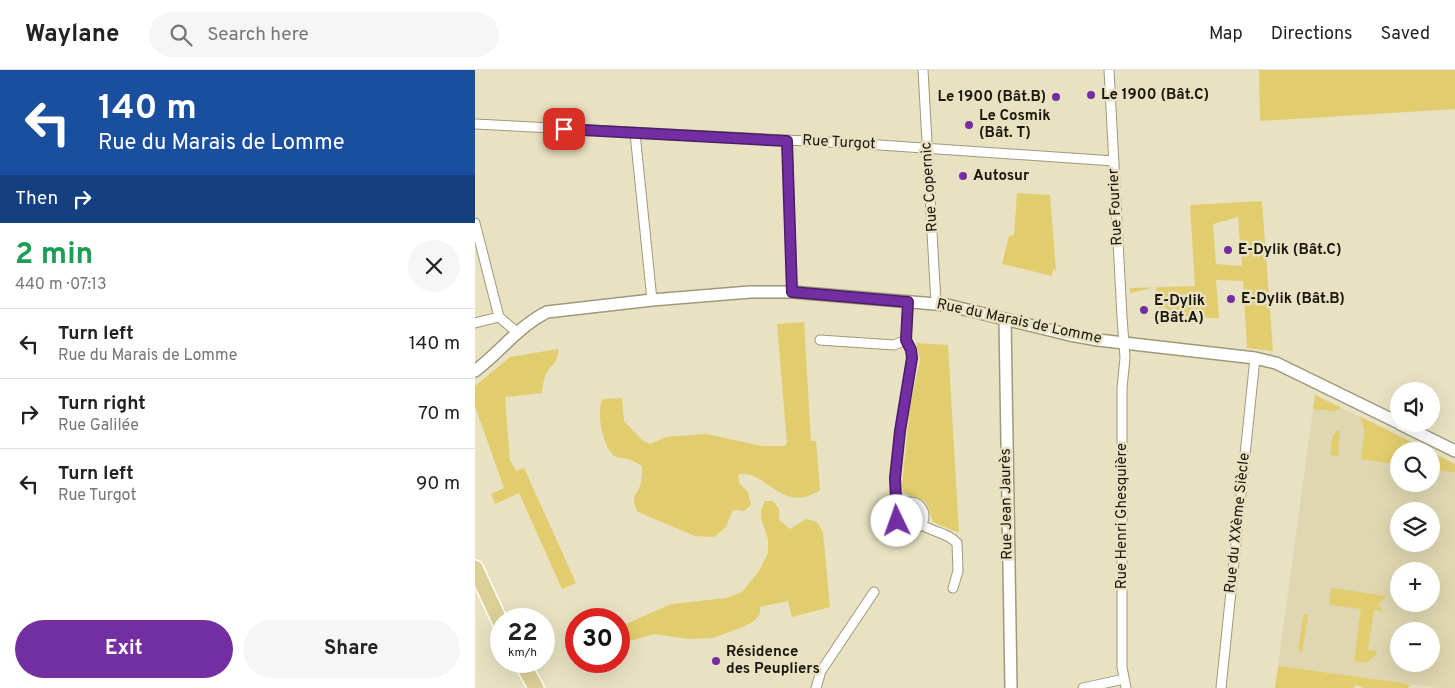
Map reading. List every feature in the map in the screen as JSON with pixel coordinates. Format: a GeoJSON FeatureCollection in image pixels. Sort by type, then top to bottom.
{"type":"FeatureCollection","features":[{"type":"Feature","properties":{"kind":"main road"},"geometry":{"type":"LineString","coordinates":[[475,568],[481,591],[491,608]]}},
{"type":"Feature","properties":{"kind":"main road"},"geometry":{"type":"LineString","coordinates":[[527,673],[535,687]]}},
{"type":"Feature","properties":{"kind":"street","name":"Rue Copernic"},"geometry":{"type":"LineString","coordinates":[[923,70],[936,304]]}},
{"type":"Feature","properties":{"kind":"street","name":"Rue Fourier"},"geometry":{"type":"LineString","coordinates":[[1109,70],[1121,317],[1125,343]]}},
{"type":"Feature","properties":{"kind":"street","name":"Rue Turgot"},"geometry":{"type":"LineString","coordinates":[[475,124],[927,148],[1114,161]]}},
{"type":"Feature","properties":{"kind":"street"},"geometry":{"type":"LineString","coordinates":[[635,133],[652,300]]}},
{"type":"Feature","properties":{"kind":"street"},"geometry":{"type":"LineString","coordinates":[[787,141],[792,292]]}},
{"type":"Feature","properties":{"kind":"street"},"geometry":{"type":"LineString","coordinates":[[475,223],[499,317],[518,333]]}},
{"type":"Feature","properties":{"kind":"street","name":"Rue du Marais de Lomme"},"geometry":{"type":"LineString","coordinates":[[475,371],[498,353],[518,333],[547,312],[652,300],[750,292],[792,292],[936,304],[1070,335],[1255,358],[1276,363],[1390,420]]}},
{"type":"Feature","properties":{"kind":"street"},"geometry":{"type":"LineString","coordinates":[[897,512],[902,504],[911,501],[919,504],[925,516],[922,525],[913,530],[904,528],[897,521],[895,478],[900,431],[912,358],[911,350],[906,340],[908,302]]}},
{"type":"Feature","properties":{"kind":"street"},"geometry":{"type":"LineString","coordinates":[[475,323],[499,317]]}},
{"type":"Feature","properties":{"kind":"street","name":"Rue Jean Jaurès"},"geometry":{"type":"LineString","coordinates":[[1005,319],[1011,688]]}},
{"type":"Feature","properties":{"kind":"street"},"geometry":{"type":"LineString","coordinates":[[820,340],[894,345],[906,340]]}},
{"type":"Feature","properties":{"kind":"street","name":"Rue Henri Ghesquière"},"geometry":{"type":"LineString","coordinates":[[1125,343],[1122,388],[1122,667],[1125,684]]}},
{"type":"Feature","properties":{"kind":"street","name":"Rue du XXème Siècle"},"geometry":{"type":"LineString","coordinates":[[1221,688],[1255,358]]}},
{"type":"Feature","properties":{"kind":"street","name":"Rue du Marais de Lomme"},"geometry":{"type":"LineString","coordinates":[[1416,432],[1455,451]]}},
{"type":"Feature","properties":{"kind":"street"},"geometry":{"type":"LineString","coordinates":[[922,525],[932,532],[942,533],[953,538],[957,543],[959,571],[953,588]]}},
{"type":"Feature","properties":{"kind":"street"},"geometry":{"type":"LineString","coordinates":[[816,688],[821,671],[874,592]]}},
{"type":"Feature","properties":{"kind":"street"},"geometry":{"type":"LineString","coordinates":[[1083,688],[1125,684]]}},
{"type":"Feature","properties":{"kind":"shaded area"},"geometry":{"type":"Polygon","coordinates":[[[1259,70],[1455,70],[1455,109],[1260,121],[1259,70]]]}},
{"type":"Feature","properties":{"kind":"shaded area"},"geometry":{"type":"Polygon","coordinates":[[[1017,193],[1050,195],[1056,270],[1053,269],[1052,276],[1002,264],[1009,236],[1014,235],[1017,193]]]}},
{"type":"Feature","properties":{"kind":"shaded area"},"geometry":{"type":"Polygon","coordinates":[[[1262,201],[1273,351],[1247,348],[1243,281],[1216,280],[1219,318],[1158,315],[1156,287],[1195,286],[1190,205],[1262,201]],[[1238,217],[1213,224],[1216,264],[1242,266],[1238,217]]]}},
{"type":"Feature","properties":{"kind":"shaded area"},"geometry":{"type":"Polygon","coordinates":[[[1155,287],[1130,293],[1130,288],[1155,287]]]}},
{"type":"Feature","properties":{"kind":"shaded area"},"geometry":{"type":"Polygon","coordinates":[[[804,322],[811,441],[816,441],[820,490],[795,498],[784,495],[748,474],[738,475],[739,483],[748,492],[751,505],[744,511],[733,510],[726,527],[714,537],[695,536],[638,512],[634,498],[641,483],[642,466],[628,459],[616,457],[607,447],[600,420],[603,399],[622,398],[624,421],[642,440],[650,444],[666,437],[706,434],[762,446],[784,446],[787,443],[777,324],[804,322]]]}},
{"type":"Feature","properties":{"kind":"shaded area"},"geometry":{"type":"Polygon","coordinates":[[[916,343],[948,345],[959,533],[933,522],[928,506],[923,500],[907,494],[902,486],[910,405],[920,360],[916,343]]]}},
{"type":"Feature","properties":{"kind":"shaded area"},"geometry":{"type":"Polygon","coordinates":[[[558,349],[556,360],[545,377],[542,393],[505,397],[510,460],[516,471],[524,468],[576,583],[562,589],[519,493],[495,504],[491,494],[504,488],[475,406],[475,386],[510,357],[558,349]]]}},
{"type":"Feature","properties":{"kind":"shaded area"},"geometry":{"type":"Polygon","coordinates":[[[1315,395],[1411,442],[1390,442],[1390,492],[1440,492],[1440,456],[1455,464],[1455,688],[1437,688],[1278,666],[1315,395]]]}},
{"type":"Feature","properties":{"kind":"shaded area"},"geometry":{"type":"Polygon","coordinates":[[[1315,395],[1342,408],[1332,411],[1313,409],[1315,395]]]}},
{"type":"Feature","properties":{"kind":"shaded area"},"geometry":{"type":"Polygon","coordinates":[[[1359,416],[1411,442],[1390,442],[1390,464],[1361,459],[1364,437],[1362,422],[1359,416]]]}},
{"type":"Feature","properties":{"kind":"shaded area"},"geometry":{"type":"Polygon","coordinates":[[[1340,431],[1338,456],[1330,455],[1333,435],[1340,431]]]}},
{"type":"Feature","properties":{"kind":"shaded area"},"geometry":{"type":"Polygon","coordinates":[[[1440,456],[1455,464],[1455,472],[1440,470],[1440,456]]]}},
{"type":"Feature","properties":{"kind":"shaded area"},"geometry":{"type":"Polygon","coordinates":[[[765,501],[773,501],[779,509],[779,520],[790,529],[806,519],[817,522],[823,532],[830,607],[792,617],[788,601],[760,607],[760,614],[754,621],[713,638],[688,639],[654,634],[630,640],[630,622],[671,604],[726,598],[742,592],[759,571],[768,553],[768,539],[761,518],[761,510],[765,501]]]}},
{"type":"Feature","properties":{"kind":"shaded area"},"geometry":{"type":"Polygon","coordinates":[[[908,507],[914,507],[919,512],[917,521],[908,523],[903,518],[903,512],[908,507]]]}},
{"type":"Feature","properties":{"kind":"shaded area"},"geometry":{"type":"Polygon","coordinates":[[[1331,588],[1387,596],[1378,604],[1383,611],[1374,610],[1368,650],[1377,651],[1376,655],[1366,663],[1354,661],[1361,609],[1329,605],[1331,588]]]}},
{"type":"Feature","properties":{"kind":"shaded area"},"geometry":{"type":"Polygon","coordinates":[[[1304,614],[1308,615],[1302,653],[1298,649],[1304,614]]]}},
{"type":"Feature","properties":{"kind":"shaded area"},"geometry":{"type":"Polygon","coordinates":[[[1278,666],[1411,685],[1407,688],[1363,688],[1356,685],[1353,688],[1275,688],[1278,666]]]}},
{"type":"Feature","properties":{"kind":"place","name":"Le 1900 (Bât.C)"},"geometry":{"type":"Point","coordinates":[1091,95]}},
{"type":"Feature","properties":{"kind":"place","name":"Le 1900 (Bât.B)"},"geometry":{"type":"Point","coordinates":[1056,97]}},
{"type":"Feature","properties":{"kind":"place","name":"Le Cosmik (Bât. T)"},"geometry":{"type":"Point","coordinates":[969,125]}},
{"type":"Feature","properties":{"kind":"place","name":"Autosur"},"geometry":{"type":"Point","coordinates":[963,176]}},
{"type":"Feature","properties":{"kind":"place","name":"E-Dylik (Bât.C)"},"geometry":{"type":"Point","coordinates":[1228,250]}},
{"type":"Feature","properties":{"kind":"place","name":"E-Dylik (Bât.B)"},"geometry":{"type":"Point","coordinates":[1231,299]}},
{"type":"Feature","properties":{"kind":"place","name":"E-Dylik (Bât.A)"},"geometry":{"type":"Point","coordinates":[1144,310]}},
{"type":"Feature","properties":{"kind":"place","name":"Résidence des Peupliers"},"geometry":{"type":"Point","coordinates":[716,661]}},
{"type":"Feature","properties":{"kind":"route"},"geometry":{"type":"LineString","coordinates":[[564,129],[787,141],[792,292],[908,302],[905,330],[912,358],[900,431],[895,478],[897,521]]}}]}
